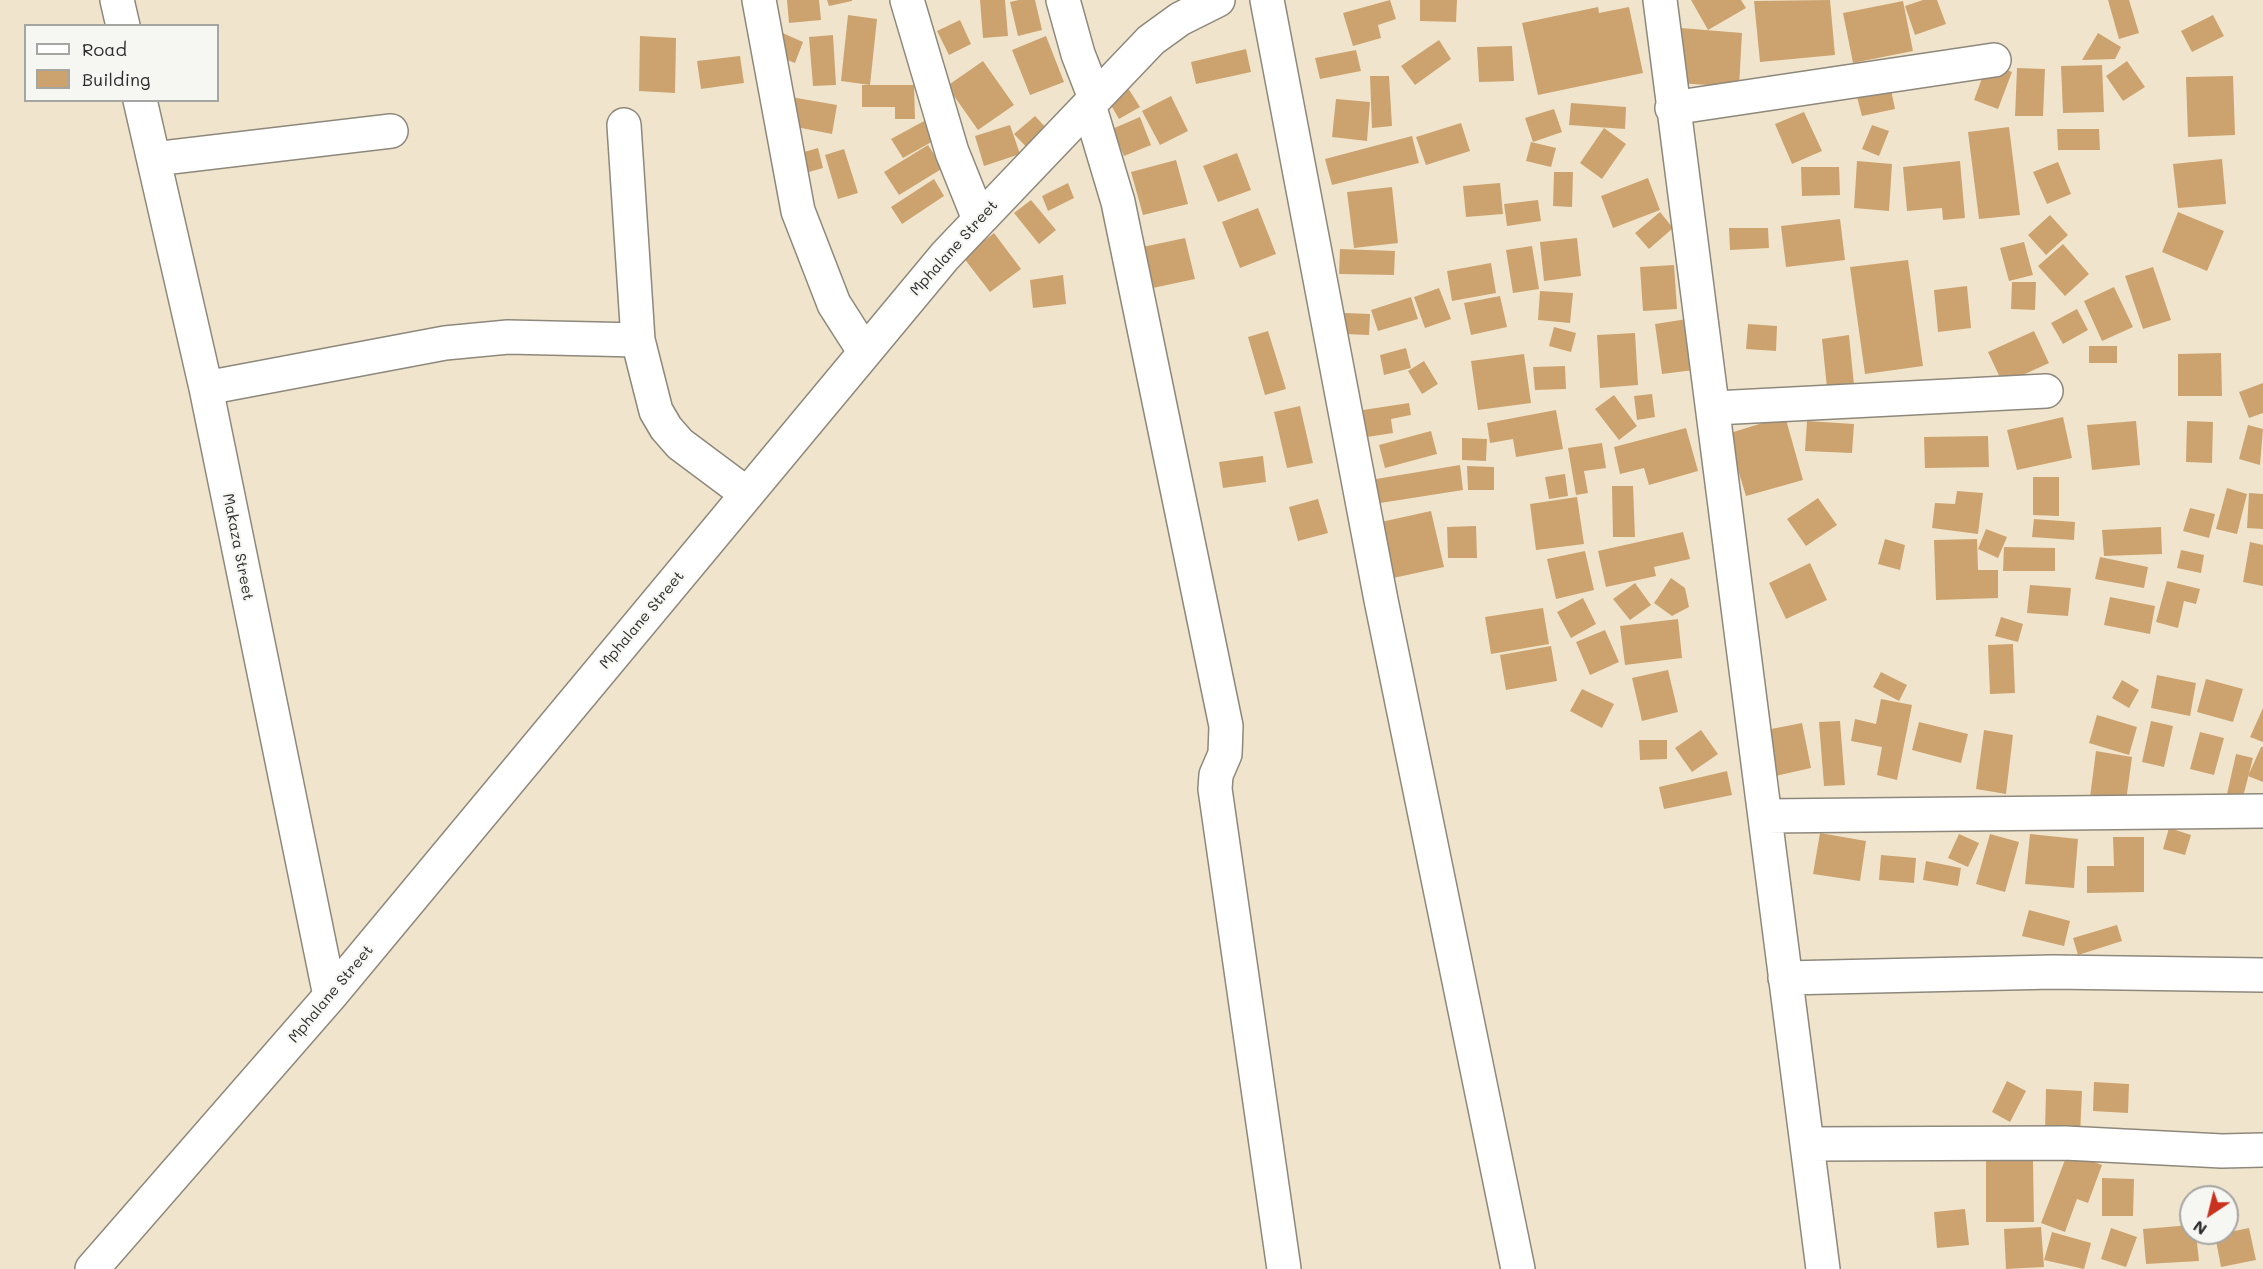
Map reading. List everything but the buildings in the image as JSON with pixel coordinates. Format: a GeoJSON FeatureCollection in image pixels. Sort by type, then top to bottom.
{"type":"FeatureCollection","features":[{"type":"Feature","properties":{"kind":"street"},"geometry":{"type":"LineString","coordinates":[[117,0],[123,24]]}},
{"type":"Feature","properties":{"kind":"street"},"geometry":{"type":"LineString","coordinates":[[759,0],[798,211],[834,304],[864,351]]}},
{"type":"Feature","properties":{"kind":"street"},"geometry":{"type":"LineString","coordinates":[[908,0],[952,152],[979,219]]}},
{"type":"Feature","properties":{"kind":"street"},"geometry":{"type":"LineString","coordinates":[[1063,0],[1118,202],[1226,726],[1225,754],[1216,775],[1215,789],[1284,1269]]}},
{"type":"Feature","properties":{"kind":"street","name":"Mphalane Street"},"geometry":{"type":"LineString","coordinates":[[92,1269],[330,996],[864,351],[979,219],[1151,40],[1180,19],[1218,0]]}},
{"type":"Feature","properties":{"kind":"street"},"geometry":{"type":"LineString","coordinates":[[1267,0],[1381,600],[1518,1269]]}},
{"type":"Feature","properties":{"kind":"street"},"geometry":{"type":"LineString","coordinates":[[1660,0],[1672,108],[1714,408],[1823,1269]]}},
{"type":"Feature","properties":{"kind":"street"},"geometry":{"type":"LineString","coordinates":[[1672,108],[1994,60]]}},
{"type":"Feature","properties":{"kind":"street","name":"Makaza Street"},"geometry":{"type":"LineString","coordinates":[[140,102],[206,388],[330,996]]}},
{"type":"Feature","properties":{"kind":"street"},"geometry":{"type":"LineString","coordinates":[[624,125],[638,340],[651,393],[666,428],[688,450],[747,494]]}},
{"type":"Feature","properties":{"kind":"street"},"geometry":{"type":"LineString","coordinates":[[154,159],[391,131]]}},
{"type":"Feature","properties":{"kind":"street"},"geometry":{"type":"LineString","coordinates":[[206,388],[445,343],[508,337],[638,340]]}},
{"type":"Feature","properties":{"kind":"street"},"geometry":{"type":"LineString","coordinates":[[1714,408],[2046,391]]}},
{"type":"Feature","properties":{"kind":"street"},"geometry":{"type":"LineString","coordinates":[[1766,816],[2263,811]]}},
{"type":"Feature","properties":{"kind":"street"},"geometry":{"type":"LineString","coordinates":[[1785,978],[1925,977],[2053,972],[2263,975]]}},
{"type":"Feature","properties":{"kind":"street"},"geometry":{"type":"LineString","coordinates":[[1808,1144],[2065,1143],[2222,1151],[2263,1150]]}}]}
